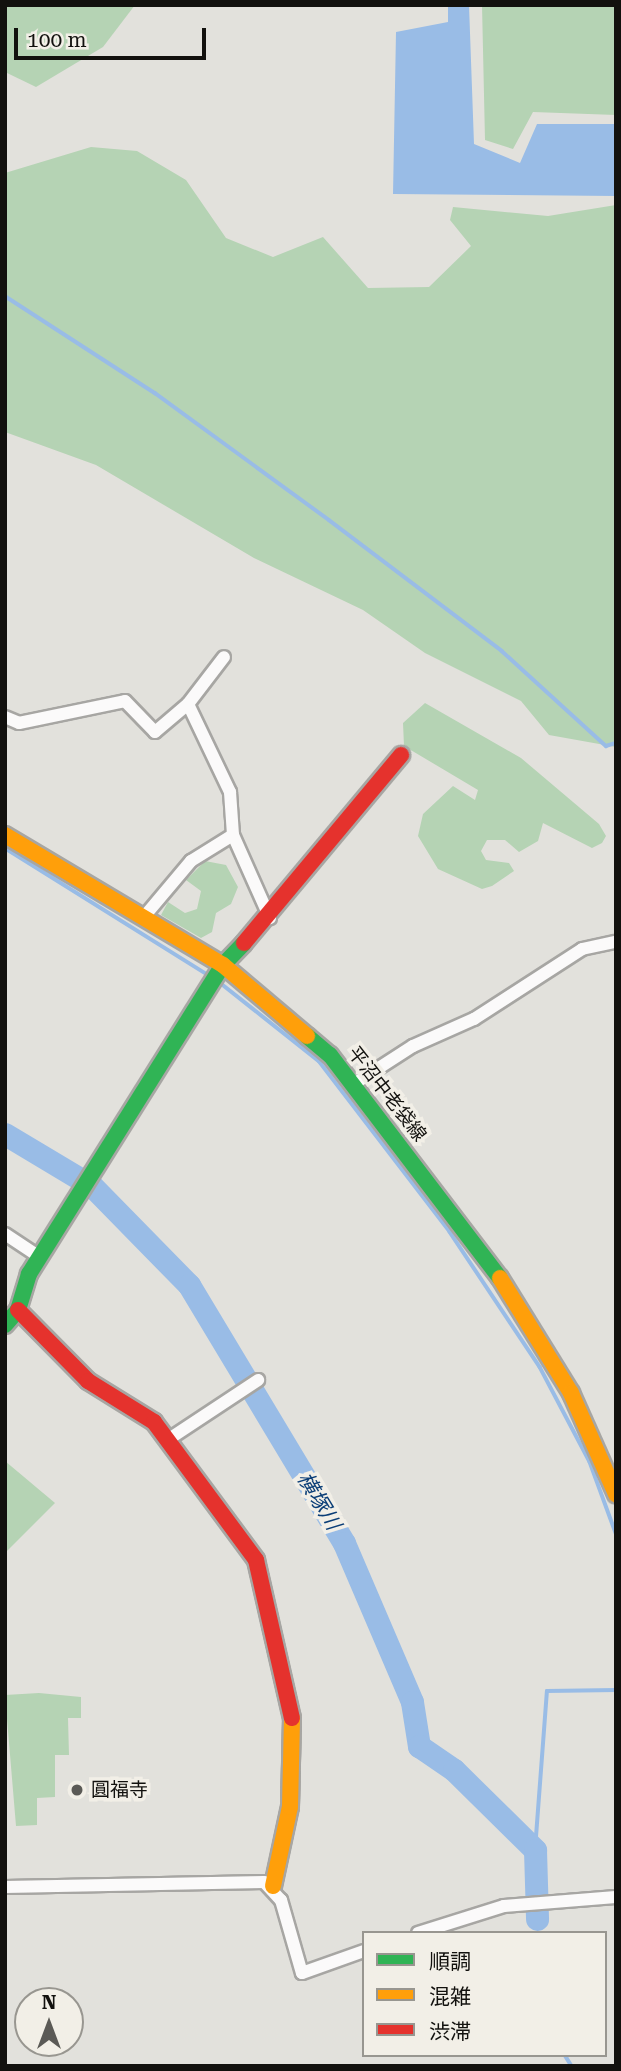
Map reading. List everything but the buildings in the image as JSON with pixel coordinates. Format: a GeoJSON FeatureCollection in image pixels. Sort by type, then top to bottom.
{"type":"FeatureCollection","features":[{"type":"Feature","properties":{"kind":"street"},"geometry":{"type":"LineString","coordinates":[[5,717],[19,723],[125,701],[155,732],[188,704],[225,657]]}},
{"type":"Feature","properties":{"kind":"street"},"geometry":{"type":"LineString","coordinates":[[188,704],[230,792],[233,835],[270,918]]}},
{"type":"Feature","properties":{"kind":"street"},"geometry":{"type":"LineString","coordinates":[[5,1325],[18,1310],[19,1292],[223,965],[270,918],[401,755]]}},
{"type":"Feature","properties":{"kind":"street","name":"平沼中老袋線"},"geometry":{"type":"LineString","coordinates":[[5,835],[223,965],[270,999],[354,1084],[485,1255],[571,1392],[616,1494]]}},
{"type":"Feature","properties":{"kind":"street"},"geometry":{"type":"LineString","coordinates":[[143,918],[191,861],[233,835]]}},
{"type":"Feature","properties":{"kind":"street"},"geometry":{"type":"LineString","coordinates":[[354,1084],[413,1046],[474,1019],[582,949],[616,942]]}},
{"type":"Feature","properties":{"kind":"street"},"geometry":{"type":"LineString","coordinates":[[5,1234],[41,1258]]}},
{"type":"Feature","properties":{"kind":"street"},"geometry":{"type":"LineString","coordinates":[[18,1310],[88,1381],[134,1406],[169,1439],[256,1560],[280,1645],[292,1706],[292,1763],[274,1886],[302,1973],[362,1952]]}},
{"type":"Feature","properties":{"kind":"street"},"geometry":{"type":"LineString","coordinates":[[169,1439],[258,1380]]}},
{"type":"Feature","properties":{"kind":"street"},"geometry":{"type":"LineString","coordinates":[[5,1887],[251,1880],[274,1886]]}},
{"type":"Feature","properties":{"kind":"street"},"geometry":{"type":"LineString","coordinates":[[425,1931],[522,1903],[616,1897]]}},
{"type":"Feature","properties":{"kind":"green space"},"geometry":{"type":"Polygon","coordinates":[[[5,5],[135,5],[103,47],[36,87],[5,72],[5,5]]]}},
{"type":"Feature","properties":{"kind":"green space"},"geometry":{"type":"Polygon","coordinates":[[[482,5],[616,5],[616,115],[533,112],[513,149],[485,140],[482,5]]]}},
{"type":"Feature","properties":{"kind":"green space"},"geometry":{"type":"Polygon","coordinates":[[[91,147],[137,151],[186,180],[226,238],[273,257],[323,237],[368,288],[429,287],[471,246],[450,220],[453,207],[548,216],[616,205],[616,747],[549,735],[521,701],[425,653],[363,610],[254,558],[96,465],[5,432],[5,173],[91,147]]]}},
{"type":"Feature","properties":{"kind":"green space"},"geometry":{"type":"Polygon","coordinates":[[[425,703],[521,758],[599,824],[606,836],[602,843],[592,848],[543,823],[538,841],[519,852],[505,840],[487,840],[481,851],[486,860],[509,863],[514,871],[492,886],[482,889],[438,869],[418,836],[423,814],[453,786],[475,800],[478,790],[404,746],[403,723],[425,703]]]}},
{"type":"Feature","properties":{"kind":"green space"},"geometry":{"type":"Polygon","coordinates":[[[205,861],[226,865],[238,887],[231,904],[216,913],[212,932],[201,938],[161,915],[168,902],[185,913],[197,909],[201,891],[186,880],[205,861]]]}},
{"type":"Feature","properties":{"kind":"green space"},"geometry":{"type":"Polygon","coordinates":[[[5,1461],[55,1503],[5,1553],[5,1461]]]}},
{"type":"Feature","properties":{"kind":"green space"},"geometry":{"type":"Polygon","coordinates":[[[39,1693],[81,1697],[81,1718],[68,1718],[69,1755],[55,1755],[55,1797],[37,1798],[37,1825],[16,1826],[5,1695],[39,1693]]]}},
{"type":"Feature","properties":{"kind":"water"},"geometry":{"type":"Polygon","coordinates":[[[448,5],[469,5],[474,144],[520,163],[537,124],[616,124],[616,196],[393,194],[396,32],[448,22],[448,5]]]}},
{"type":"Feature","properties":{"kind":"waterway"},"geometry":{"type":"LineString","coordinates":[[5,296],[155,393],[329,520],[502,651],[606,746],[616,743]]}},
{"type":"Feature","properties":{"kind":"waterway"},"geometry":{"type":"LineString","coordinates":[[5,848],[208,975]]}},
{"type":"Feature","properties":{"kind":"waterway"},"geometry":{"type":"LineString","coordinates":[[218,981],[319,1061],[450,1232],[540,1367],[590,1462],[616,1533]]}},
{"type":"Feature","properties":{"kind":"waterway","name":"横塚川"},"geometry":{"type":"LineString","coordinates":[[5,1134],[92,1186],[189,1285],[344,1543],[412,1702],[419,1746],[454,1770],[535,1850],[537,1919]]}},
{"type":"Feature","properties":{"kind":"waterway"},"geometry":{"type":"LineString","coordinates":[[535,1850],[547,1691],[616,1690]]}},
{"type":"Feature","properties":{"kind":"waterway","name":"横塚川"},"geometry":{"type":"LineString","coordinates":[[566,2057],[572,2066]]}},
{"type":"Feature","properties":{"kind":"traffic: fast"},"geometry":{"type":"LineString","coordinates":[[5,1325],[18,1310],[29,1274],[223,965],[244,943]]}},
{"type":"Feature","properties":{"kind":"traffic: fast"},"geometry":{"type":"LineString","coordinates":[[307,1036],[330,1055],[500,1278]]}},
{"type":"Feature","properties":{"kind":"traffic: slow"},"geometry":{"type":"LineString","coordinates":[[5,835],[223,965],[307,1036]]}},
{"type":"Feature","properties":{"kind":"traffic: slow"},"geometry":{"type":"LineString","coordinates":[[500,1278],[571,1393],[616,1494]]}},
{"type":"Feature","properties":{"kind":"traffic: slow"},"geometry":{"type":"LineString","coordinates":[[273,1886],[290,1807],[292,1718]]}},
{"type":"Feature","properties":{"kind":"traffic: jam"},"geometry":{"type":"LineString","coordinates":[[244,943],[401,755]]}},
{"type":"Feature","properties":{"kind":"traffic: jam"},"geometry":{"type":"LineString","coordinates":[[18,1310],[88,1381],[154,1422],[256,1560],[292,1718]]}},
{"type":"Feature","properties":{"kind":"place","name":"圓福寺"},"geometry":{"type":"Point","coordinates":[77,1790]}}]}
